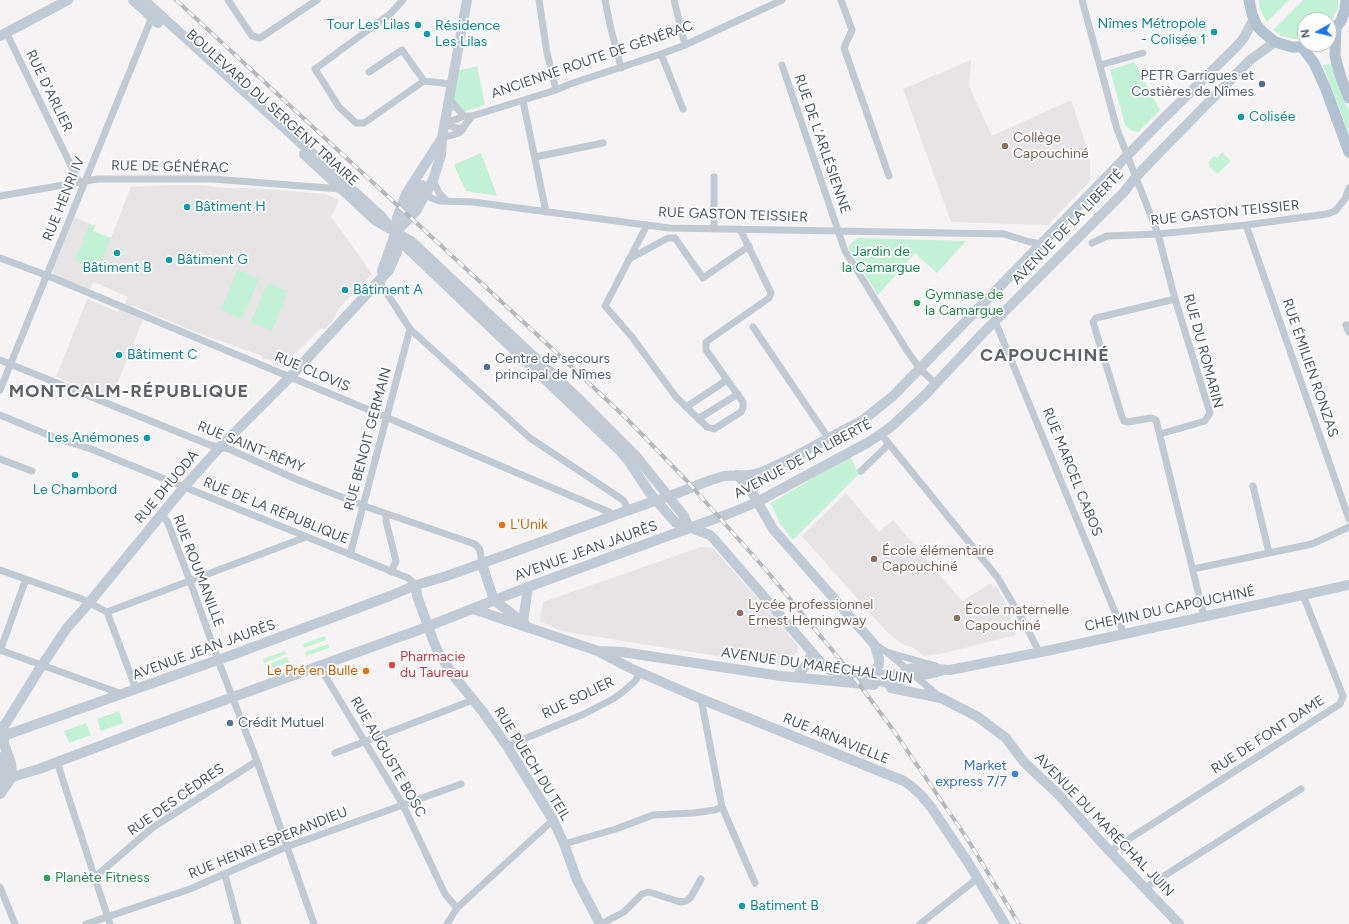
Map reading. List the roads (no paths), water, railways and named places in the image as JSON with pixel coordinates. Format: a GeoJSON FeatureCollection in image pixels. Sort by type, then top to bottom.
{"type":"FeatureCollection","features":[{"type":"Feature","properties":{"kind":"main road"},"geometry":{"type":"LineString","coordinates":[[3,34],[68,0]]}},
{"type":"Feature","properties":{"kind":"main road","name":"BOULEVARD DU SERGENT TRIAIRE"},"geometry":{"type":"LineString","coordinates":[[133,0],[376,221],[411,242],[557,385],[628,460],[656,500],[675,522],[689,528]]}},
{"type":"Feature","properties":{"kind":"main road","name":"BOULEVARD DU SERGENT TRIAIRE"},"geometry":{"type":"LineString","coordinates":[[144,0],[381,216],[395,233]]}},
{"type":"Feature","properties":{"kind":"main road"},"geometry":{"type":"LineString","coordinates":[[424,189],[433,180],[441,155],[444,124],[467,0]]}},
{"type":"Feature","properties":{"kind":"main road"},"geometry":{"type":"LineString","coordinates":[[1249,0],[1254,19],[1261,31],[1275,42],[1288,46],[1297,47]]}},
{"type":"Feature","properties":{"kind":"main road"},"geometry":{"type":"LineString","coordinates":[[1337,25],[1344,13],[1346,0]]}},
{"type":"Feature","properties":{"kind":"main road","name":"AVENUE DE LA LIBERTÉ"},"geometry":{"type":"LineString","coordinates":[[669,496],[724,476],[749,475],[762,472],[830,438],[873,413],[893,396],[920,369],[1235,48],[1254,19]]}},
{"type":"Feature","properties":{"kind":"main road","name":"AVENUE DE LA LIBERTÉ"},"geometry":{"type":"LineString","coordinates":[[689,528],[757,502],[851,452],[881,434],[935,384],[995,321],[1124,192],[1164,146],[1250,60],[1275,42]]}},
{"type":"Feature","properties":{"kind":"main road"},"geometry":{"type":"LineString","coordinates":[[1306,52],[1314,63],[1325,87],[1349,152]]}},
{"type":"Feature","properties":{"kind":"main road"},"geometry":{"type":"LineString","coordinates":[[1335,52],[1341,78],[1349,98]]}},
{"type":"Feature","properties":{"kind":"main road"},"geometry":{"type":"LineString","coordinates":[[395,233],[397,218],[406,194],[442,138]]}},
{"type":"Feature","properties":{"kind":"main road"},"geometry":{"type":"LineString","coordinates":[[395,233],[416,211],[424,189],[434,151]]}},
{"type":"Feature","properties":{"kind":"main road","name":"RUE DHUODA"},"geometry":{"type":"LineString","coordinates":[[3,731],[42,665],[68,628],[184,487],[220,447],[290,377],[389,270],[397,252],[395,233]]}},
{"type":"Feature","properties":{"kind":"main road","name":"BOULEVARD DU SERGENT TRIAIRE"},"geometry":{"type":"LineString","coordinates":[[557,385],[636,456],[684,516],[689,528]]}},
{"type":"Feature","properties":{"kind":"main road"},"geometry":{"type":"LineString","coordinates":[[737,475],[749,487],[773,530],[874,644],[879,659],[879,664],[875,674]]}},
{"type":"Feature","properties":{"kind":"main road","name":"AVENUE JEAN JAURÈS"},"geometry":{"type":"LineString","coordinates":[[3,731],[122,694],[218,660],[416,585],[482,564],[669,496]]}},
{"type":"Feature","properties":{"kind":"main road"},"geometry":{"type":"LineString","coordinates":[[689,528],[710,535],[714,539],[812,653],[830,670],[885,682],[898,689],[908,673]]}},
{"type":"Feature","properties":{"kind":"main road","name":"AVENUE JEAN JAURÈS"},"geometry":{"type":"LineString","coordinates":[[12,777],[233,698],[689,528]]}},
{"type":"Feature","properties":{"kind":"main road"},"geometry":{"type":"LineString","coordinates":[[482,564],[494,600]]}},
{"type":"Feature","properties":{"kind":"main road"},"geometry":{"type":"LineString","coordinates":[[416,585],[417,596],[428,626]]}},
{"type":"Feature","properties":{"kind":"main road","name":"CHEMIN DU CAPOUCHINÉ"},"geometry":{"type":"LineString","coordinates":[[908,673],[918,668],[950,670],[1349,585]]}},
{"type":"Feature","properties":{"kind":"main road"},"geometry":{"type":"LineString","coordinates":[[526,625],[528,587]]}},
{"type":"Feature","properties":{"kind":"main road","name":"AVENUE DU MARÉCHAL JUIN"},"geometry":{"type":"LineString","coordinates":[[494,600],[526,625]]}},
{"type":"Feature","properties":{"kind":"main road","name":"AVENUE DU MARÉCHAL JUIN"},"geometry":{"type":"LineString","coordinates":[[473,609],[526,625],[598,651],[622,652],[796,677],[880,685],[941,698],[978,717],[1006,738],[1024,762],[1059,795],[1179,924]]}},
{"type":"Feature","properties":{"kind":"main road","name":"RUE PUECH DU TEIL"},"geometry":{"type":"LineString","coordinates":[[428,626],[438,652],[453,675],[507,746],[553,820],[564,844],[577,880],[601,924]]}},
{"type":"Feature","properties":{"kind":"main road","name":"RUE ARNAVIELLE"},"geometry":{"type":"LineString","coordinates":[[598,651],[616,662],[640,673],[904,781],[912,786],[931,807],[978,878],[1005,924]]}},
{"type":"Feature","properties":{"kind":"main road"},"geometry":{"type":"LineString","coordinates":[[796,677],[807,664],[812,653]]}},
{"type":"Feature","properties":{"kind":"main road","name":"RUE SOLIER"},"geometry":{"type":"LineString","coordinates":[[640,673],[644,656]]}},
{"type":"Feature","properties":{"kind":"main road"},"geometry":{"type":"LineString","coordinates":[[1,793],[12,777],[11,763],[4,744],[3,731]]}},
{"type":"Feature","properties":{"kind":"main road"},"geometry":{"type":"LineString","coordinates":[[0,757],[4,772],[1,793]]}},
{"type":"Feature","properties":{"kind":"street"},"geometry":{"type":"LineString","coordinates":[[228,0],[252,36],[260,38],[317,0]]}},
{"type":"Feature","properties":{"kind":"street"},"geometry":{"type":"LineString","coordinates":[[404,0],[390,14],[315,69],[340,107],[356,123],[364,122],[424,81],[451,84]]}},
{"type":"Feature","properties":{"kind":"street"},"geometry":{"type":"LineString","coordinates":[[539,0],[547,53],[556,90]]}},
{"type":"Feature","properties":{"kind":"street"},"geometry":{"type":"LineString","coordinates":[[605,0],[621,68]]}},
{"type":"Feature","properties":{"kind":"street"},"geometry":{"type":"LineString","coordinates":[[674,0],[685,46]]}},
{"type":"Feature","properties":{"kind":"street","name":"ANCIENNE ROUTE DE GÉNÉRAC"},"geometry":{"type":"LineString","coordinates":[[444,124],[523,101],[685,46],[782,0]]}},
{"type":"Feature","properties":{"kind":"street"},"geometry":{"type":"LineString","coordinates":[[841,0],[852,30],[844,48],[889,176]]}},
{"type":"Feature","properties":{"kind":"street","name":"RUE DU ROMARIN"},"geometry":{"type":"LineString","coordinates":[[1082,0],[1108,100],[1117,128],[1158,234],[1210,413],[1205,421],[1160,434]]}},
{"type":"Feature","properties":{"kind":"street","name":"RUE HENRI IV"},"geometry":{"type":"LineString","coordinates":[[0,390],[82,181],[152,17]]}},
{"type":"Feature","properties":{"kind":"street","name":"RUE D'ARLIER"},"geometry":{"type":"LineString","coordinates":[[3,34],[82,181]]}},
{"type":"Feature","properties":{"kind":"street"},"geometry":{"type":"LineString","coordinates":[[369,72],[402,50],[424,81]]}},
{"type":"Feature","properties":{"kind":"street"},"geometry":{"type":"LineString","coordinates":[[1100,65],[1144,52]]}},
{"type":"Feature","properties":{"kind":"street"},"geometry":{"type":"LineString","coordinates":[[661,54],[683,110]]}},
{"type":"Feature","properties":{"kind":"street","name":"RUE DE L'ARLÉSIENNE"},"geometry":{"type":"LineString","coordinates":[[782,65],[845,251],[906,349],[920,369],[935,384]]}},
{"type":"Feature","properties":{"kind":"street"},"geometry":{"type":"LineString","coordinates":[[442,138],[459,133],[463,129],[468,116],[449,99]]}},
{"type":"Feature","properties":{"kind":"street"},"geometry":{"type":"LineString","coordinates":[[523,101],[546,212]]}},
{"type":"Feature","properties":{"kind":"street"},"geometry":{"type":"LineString","coordinates":[[444,124],[463,129]]}},
{"type":"Feature","properties":{"kind":"street"},"geometry":{"type":"LineString","coordinates":[[535,157],[603,143]]}},
{"type":"Feature","properties":{"kind":"street"},"geometry":{"type":"LineString","coordinates":[[714,177],[714,228]]}},
{"type":"Feature","properties":{"kind":"street","name":"RUE DE GÉNÉRAC"},"geometry":{"type":"LineString","coordinates":[[0,196],[98,179],[213,179],[341,189]]}},
{"type":"Feature","properties":{"kind":"street"},"geometry":{"type":"LineString","coordinates":[[433,180],[438,193],[447,201]]}},
{"type":"Feature","properties":{"kind":"street","name":"RUE GASTON TEISSIER"},"geometry":{"type":"LineString","coordinates":[[424,189],[431,198],[440,201],[473,202],[669,228],[1004,234],[1042,244]]}},
{"type":"Feature","properties":{"kind":"street","name":"RUE GASTON TEISSIER"},"geometry":{"type":"LineString","coordinates":[[1092,243],[1107,236],[1158,234],[1246,225],[1331,213],[1335,211],[1345,199],[1349,189]]}},
{"type":"Feature","properties":{"kind":"street"},"geometry":{"type":"LineString","coordinates":[[648,225],[604,306],[632,337],[676,397],[707,427],[714,429],[741,412],[743,402],[706,350],[706,342],[769,298],[771,293],[740,229]]}},
{"type":"Feature","properties":{"kind":"street","name":"RUE ÉMILIEN RONZAS"},"geometry":{"type":"LineString","coordinates":[[1246,225],[1349,519]]}},
{"type":"Feature","properties":{"kind":"street"},"geometry":{"type":"LineString","coordinates":[[629,259],[668,238],[674,238],[703,278],[749,246]]}},
{"type":"Feature","properties":{"kind":"street","name":"RUE CLOVIS"},"geometry":{"type":"LineString","coordinates":[[0,258],[46,275],[609,512],[611,517]]}},
{"type":"Feature","properties":{"kind":"street"},"geometry":{"type":"LineString","coordinates":[[379,281],[410,329],[530,438],[624,500],[629,510]]}},
{"type":"Feature","properties":{"kind":"street"},"geometry":{"type":"LineString","coordinates":[[1176,298],[1096,318],[1093,322],[1124,421],[1128,422],[1154,418],[1156,420],[1204,616]]}},
{"type":"Feature","properties":{"kind":"street","name":"RUE MARCEL CABOS"},"geometry":{"type":"LineString","coordinates":[[995,321],[1124,634]]}},
{"type":"Feature","properties":{"kind":"street"},"geometry":{"type":"LineString","coordinates":[[1349,324],[1346,325],[1349,332]]}},
{"type":"Feature","properties":{"kind":"street"},"geometry":{"type":"LineString","coordinates":[[753,327],[830,438]]}},
{"type":"Feature","properties":{"kind":"street","name":"RUE BENOIT GERMAIN"},"geometry":{"type":"LineString","coordinates":[[350,555],[410,329]]}},
{"type":"Feature","properties":{"kind":"street","name":"RUE SAINT-RÉMY"},"geometry":{"type":"LineString","coordinates":[[0,360],[203,442],[237,453],[298,480],[363,506],[476,545],[480,550],[482,564]]}},
{"type":"Feature","properties":{"kind":"street"},"geometry":{"type":"LineString","coordinates":[[686,407],[727,380]]}},
{"type":"Feature","properties":{"kind":"street"},"geometry":{"type":"LineString","coordinates":[[698,418],[738,394]]}},
{"type":"Feature","properties":{"kind":"street","name":"RUE DE LA RÉPUBLIQUE"},"geometry":{"type":"LineString","coordinates":[[0,415],[63,440],[96,451],[408,578],[416,585]]}},
{"type":"Feature","properties":{"kind":"street"},"geometry":{"type":"LineString","coordinates":[[881,434],[998,578],[1026,626],[1039,652]]}},
{"type":"Feature","properties":{"kind":"street"},"geometry":{"type":"LineString","coordinates":[[862,471],[889,444]]}},
{"type":"Feature","properties":{"kind":"street"},"geometry":{"type":"LineString","coordinates":[[0,459],[32,471]]}},
{"type":"Feature","properties":{"kind":"street"},"geometry":{"type":"LineString","coordinates":[[1253,486],[1269,553]]}},
{"type":"Feature","properties":{"kind":"street","name":"RUE ROUMANILLE"},"geometry":{"type":"LineString","coordinates":[[162,514],[168,523],[190,581],[314,924]]}},
{"type":"Feature","properties":{"kind":"street"},"geometry":{"type":"LineString","coordinates":[[386,514],[386,522],[396,561],[391,572]]}},
{"type":"Feature","properties":{"kind":"street"},"geometry":{"type":"LineString","coordinates":[[1193,569],[1312,544],[1349,527]]}},
{"type":"Feature","properties":{"kind":"street"},"geometry":{"type":"LineString","coordinates":[[107,612],[306,537]]}},
{"type":"Feature","properties":{"kind":"street"},"geometry":{"type":"LineString","coordinates":[[0,570],[82,599],[107,612],[136,689]]}},
{"type":"Feature","properties":{"kind":"street"},"geometry":{"type":"LineString","coordinates":[[26,580],[0,650],[122,694]]}},
{"type":"Feature","properties":{"kind":"street","name":"RUE DE FONT DAME"},"geometry":{"type":"LineString","coordinates":[[1110,851],[1340,704],[1343,696],[1303,594]]}},
{"type":"Feature","properties":{"kind":"street"},"geometry":{"type":"LineString","coordinates":[[874,644],[888,652],[950,670]]}},
{"type":"Feature","properties":{"kind":"street"},"geometry":{"type":"LineString","coordinates":[[888,652],[908,673],[941,698]]}},
{"type":"Feature","properties":{"kind":"street","name":"RUE AUGUSTE BOSC"},"geometry":{"type":"LineString","coordinates":[[320,666],[403,805],[445,894],[457,908]]}},
{"type":"Feature","properties":{"kind":"street","name":"RUE SOLIER"},"geometry":{"type":"LineString","coordinates":[[507,746],[584,714],[607,702],[624,691],[635,681],[640,673]]}},
{"type":"Feature","properties":{"kind":"street"},"geometry":{"type":"LineString","coordinates":[[857,675],[908,673]]}},
{"type":"Feature","properties":{"kind":"street"},"geometry":{"type":"LineString","coordinates":[[701,699],[722,807],[755,883]]}},
{"type":"Feature","properties":{"kind":"street"},"geometry":{"type":"LineString","coordinates":[[335,753],[365,740],[473,700]]}},
{"type":"Feature","properties":{"kind":"street","name":"RUE DES CÈDRES"},"geometry":{"type":"LineString","coordinates":[[94,878],[152,828],[256,761]]}},
{"type":"Feature","properties":{"kind":"street"},"geometry":{"type":"LineString","coordinates":[[56,762],[110,924]]}},
{"type":"Feature","properties":{"kind":"street","name":"RUE HENRI ESPERANDIEU"},"geometry":{"type":"LineString","coordinates":[[86,924],[190,889],[225,875],[286,847],[460,784]]}},
{"type":"Feature","properties":{"kind":"street"},"geometry":{"type":"LineString","coordinates":[[1145,888],[1301,789]]}},
{"type":"Feature","properties":{"kind":"street"},"geometry":{"type":"LineString","coordinates":[[564,844],[616,829],[653,815],[693,813],[715,810],[722,807]]}},
{"type":"Feature","properties":{"kind":"street"},"geometry":{"type":"LineString","coordinates":[[447,924],[457,908],[553,820]]}},
{"type":"Feature","properties":{"kind":"street"},"geometry":{"type":"LineString","coordinates":[[225,875],[238,924]]}},
{"type":"Feature","properties":{"kind":"street"},"geometry":{"type":"LineString","coordinates":[[920,924],[978,878]]}},
{"type":"Feature","properties":{"kind":"street"},"geometry":{"type":"LineString","coordinates":[[601,924],[624,912],[642,894],[649,892],[677,901],[686,901],[691,897],[700,879]]}},
{"type":"Feature","properties":{"kind":"street"},"geometry":{"type":"LineString","coordinates":[[0,887],[15,924]]}},
{"type":"Feature","properties":{"kind":"railway"},"geometry":{"type":"LineString","coordinates":[[176,0],[626,418],[686,480],[766,570],[847,668],[894,731],[968,840],[1019,924]]}},
{"type":"Feature","properties":{"kind":"place","name":"Tour Les Lilas"},"geometry":{"type":"Point","coordinates":[418,25]}},
{"type":"Feature","properties":{"kind":"place","name":"Nîmes Métropole - Colisée 1"},"geometry":{"type":"Point","coordinates":[1214,32]}},
{"type":"Feature","properties":{"kind":"place","name":"Résidence Les Lilas"},"geometry":{"type":"Point","coordinates":[427,34]}},
{"type":"Feature","properties":{"kind":"place","name":"PETR Garrigues et Costières de Nîmes"},"geometry":{"type":"Point","coordinates":[1262,84]}},
{"type":"Feature","properties":{"kind":"place","name":"Colisée"},"geometry":{"type":"Point","coordinates":[1241,117]}},
{"type":"Feature","properties":{"kind":"place","name":"Collège Capouchiné"},"geometry":{"type":"Point","coordinates":[1005,146]}},
{"type":"Feature","properties":{"kind":"place","name":"Bâtiment H"},"geometry":{"type":"Point","coordinates":[187,207]}},
{"type":"Feature","properties":{"kind":"place","name":"Bâtiment B"},"geometry":{"type":"Point","coordinates":[117,253]}},
{"type":"Feature","properties":{"kind":"place","name":"Bâtiment G"},"geometry":{"type":"Point","coordinates":[169,260]}},
{"type":"Feature","properties":{"kind":"place","name":"Bâtiment A"},"geometry":{"type":"Point","coordinates":[345,290]}},
{"type":"Feature","properties":{"kind":"place","name":"Gymnase de la Camargue"},"geometry":{"type":"Point","coordinates":[917,303]}},
{"type":"Feature","properties":{"kind":"place","name":"Bâtiment C"},"geometry":{"type":"Point","coordinates":[119,355]}},
{"type":"Feature","properties":{"kind":"place","name":"Centre de secours principal de Nîmes"},"geometry":{"type":"Point","coordinates":[487,367]}},
{"type":"Feature","properties":{"kind":"place","name":"Les Anémones"},"geometry":{"type":"Point","coordinates":[147,438]}},
{"type":"Feature","properties":{"kind":"place","name":"Le Chambord"},"geometry":{"type":"Point","coordinates":[75,475]}},
{"type":"Feature","properties":{"kind":"place","name":"L'Unik"},"geometry":{"type":"Point","coordinates":[502,525]}},
{"type":"Feature","properties":{"kind":"place","name":"École élémentaire Capouchiné"},"geometry":{"type":"Point","coordinates":[874,559]}},
{"type":"Feature","properties":{"kind":"place","name":"Lycée professionnel Ernest Hemingway"},"geometry":{"type":"Point","coordinates":[740,613]}},
{"type":"Feature","properties":{"kind":"place","name":"École maternelle Capouchiné"},"geometry":{"type":"Point","coordinates":[957,618]}},
{"type":"Feature","properties":{"kind":"place","name":"Pharmacie du Taureau"},"geometry":{"type":"Point","coordinates":[392,665]}},
{"type":"Feature","properties":{"kind":"place","name":"Le Pré en Bulle"},"geometry":{"type":"Point","coordinates":[366,671]}},
{"type":"Feature","properties":{"kind":"place","name":"Crédit Mutuel"},"geometry":{"type":"Point","coordinates":[230,723]}},
{"type":"Feature","properties":{"kind":"place","name":"Market express 7/7"},"geometry":{"type":"Point","coordinates":[1015,774]}},
{"type":"Feature","properties":{"kind":"place","name":"Planète Fitness"},"geometry":{"type":"Point","coordinates":[47,878]}},
{"type":"Feature","properties":{"kind":"place","name":"Batiment B"},"geometry":{"type":"Point","coordinates":[742,906]}},
{"type":"Feature","properties":{"kind":"district","name":"CAPOUCHINÉ"},"geometry":{"type":"Point","coordinates":[1045,356]}},
{"type":"Feature","properties":{"kind":"district","name":"MONTCALM-RÉPUBLIQUE"},"geometry":{"type":"Point","coordinates":[129,392]}},
{"type":"Feature","properties":{"kind":"park label","name":"Jardin de la Camargue"},"geometry":{"type":"Point","coordinates":[881,260]}}]}
